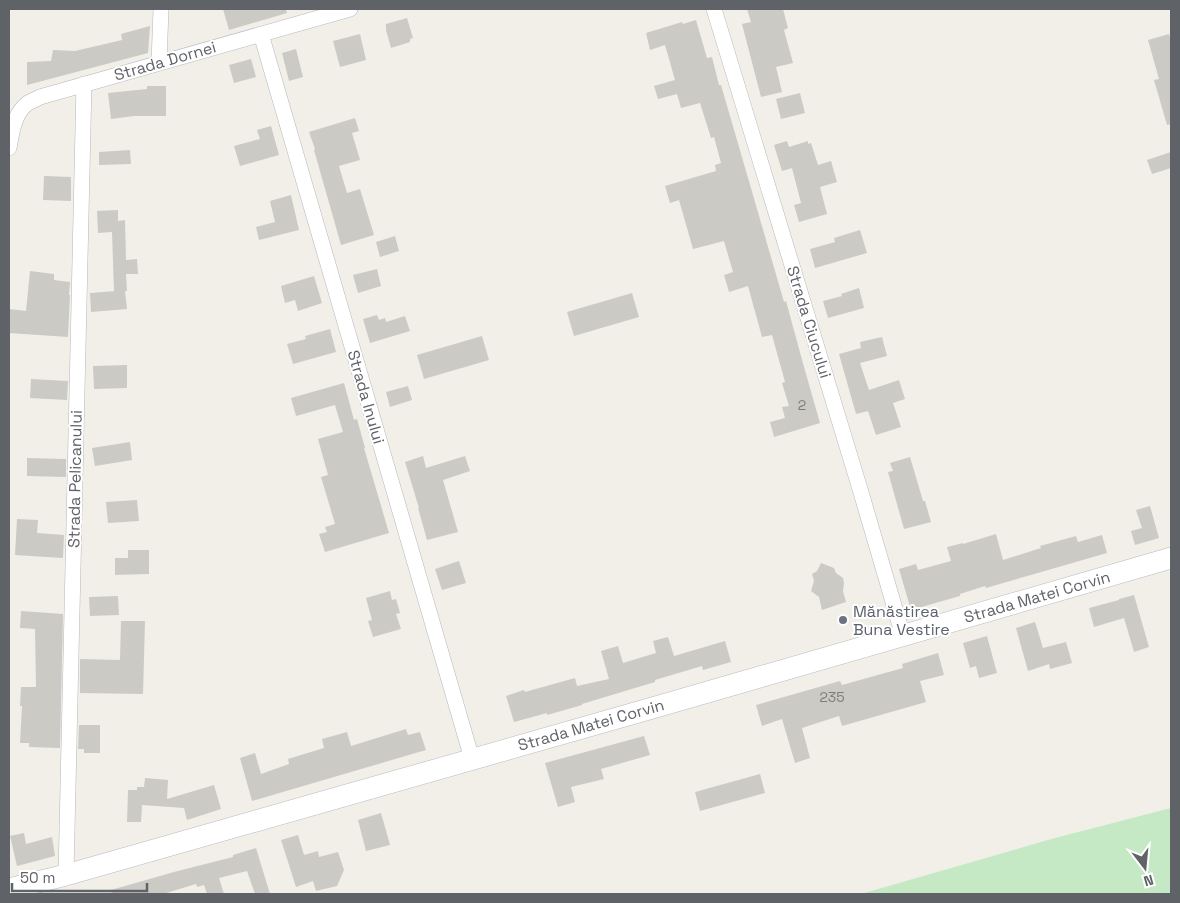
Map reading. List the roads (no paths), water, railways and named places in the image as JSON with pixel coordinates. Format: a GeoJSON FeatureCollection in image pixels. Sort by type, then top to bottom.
{"type":"FeatureCollection","features":[{"type":"Feature","properties":{"kind":"main road","name":"Strada Matei Corvin"},"geometry":{"type":"LineString","coordinates":[[9,889],[472,759],[1171,558]]}},
{"type":"Feature","properties":{"kind":"street"},"geometry":{"type":"LineString","coordinates":[[159,63],[161,9]]}},
{"type":"Feature","properties":{"kind":"street","name":"Strada Dornei"},"geometry":{"type":"LineString","coordinates":[[9,148],[14,124],[19,112],[28,103],[40,98],[350,9]]}},
{"type":"Feature","properties":{"kind":"street","name":"Strada Ciucului"},"geometry":{"type":"LineString","coordinates":[[714,9],[903,636]]}},
{"type":"Feature","properties":{"kind":"street","name":"Strada Inului"},"geometry":{"type":"LineString","coordinates":[[261,34],[472,759]]}},
{"type":"Feature","properties":{"kind":"street","name":"Strada Pelicanului"},"geometry":{"type":"LineString","coordinates":[[66,874],[84,84]]}},
{"type":"Feature","properties":{"kind":"place","name":"Mănăstirea Buna Vestire"},"geometry":{"type":"Point","coordinates":[843,620]}}]}
